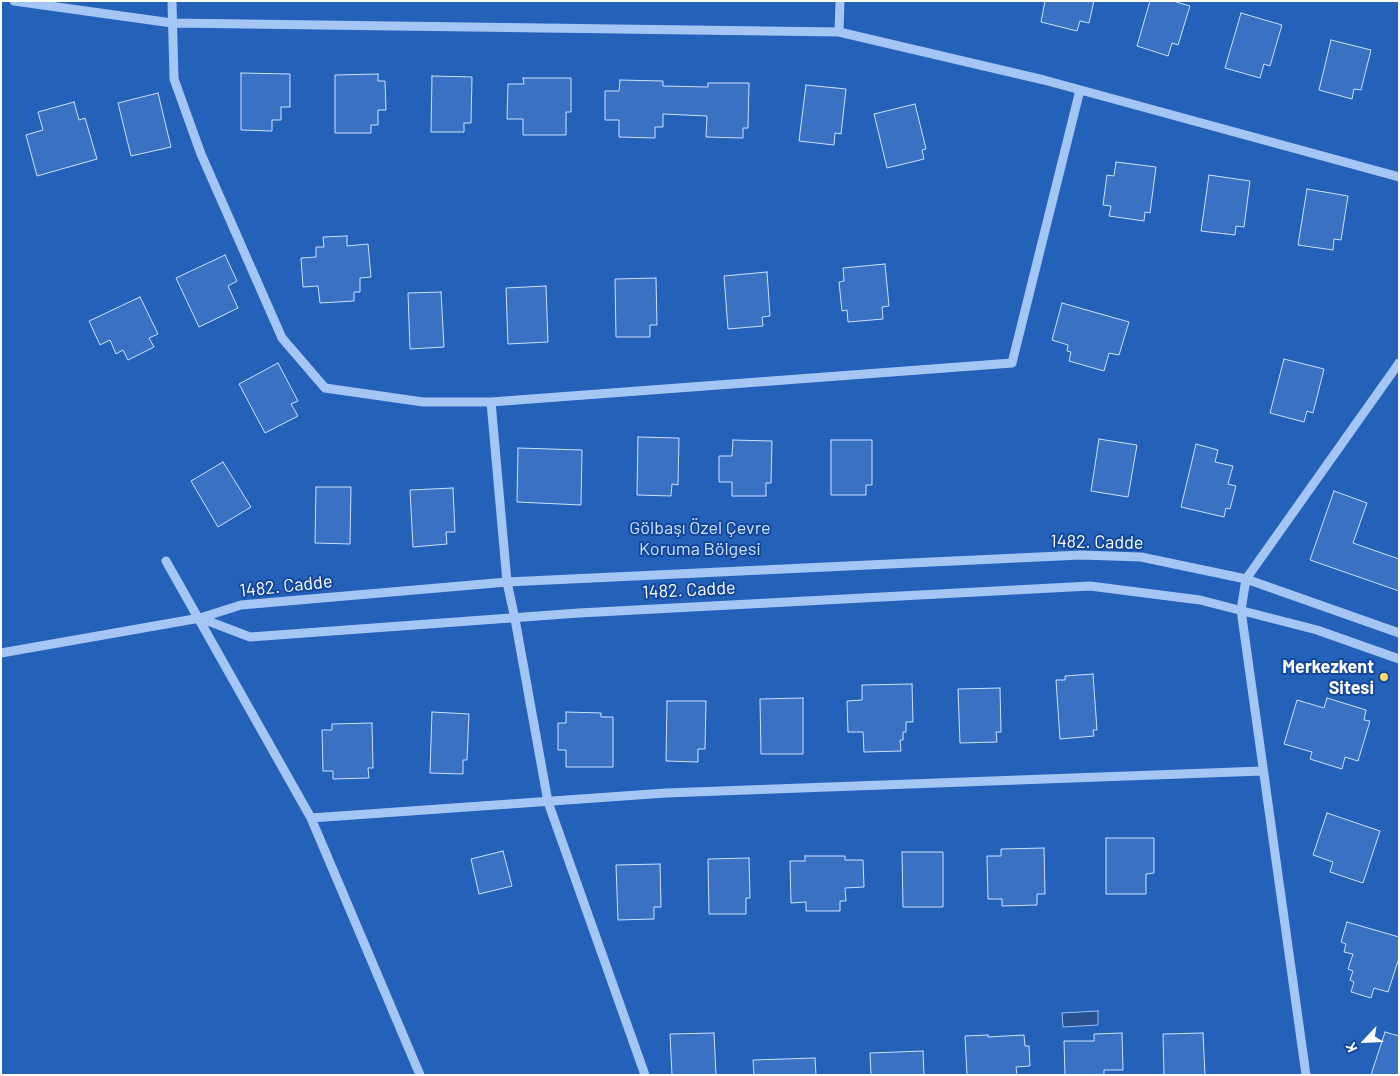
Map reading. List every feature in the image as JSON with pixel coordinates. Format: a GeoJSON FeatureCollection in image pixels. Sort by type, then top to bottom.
{"type":"FeatureCollection","features":[{"type":"Feature","properties":{"kind":"street"},"geometry":{"type":"LineString","coordinates":[[14,1],[172,23],[839,32],[1080,90],[1399,178]]}},
{"type":"Feature","properties":{"kind":"street"},"geometry":{"type":"LineString","coordinates":[[172,1],[174,79],[201,154],[282,338],[325,388],[424,402],[491,402],[1012,363],[1080,90]]}},
{"type":"Feature","properties":{"kind":"street"},"geometry":{"type":"LineString","coordinates":[[839,32],[840,1]]}},
{"type":"Feature","properties":{"kind":"street"},"geometry":{"type":"LineString","coordinates":[[1306,1075],[1240,610],[1246,579],[1399,363]]}},
{"type":"Feature","properties":{"kind":"street"},"geometry":{"type":"LineString","coordinates":[[491,402],[507,582],[548,802],[645,1075]]}},
{"type":"Feature","properties":{"kind":"street","name":"1482. Cadde"},"geometry":{"type":"LineString","coordinates":[[200,618],[241,605],[507,582],[1080,554],[1141,557],[1246,579],[1399,633]]}},
{"type":"Feature","properties":{"kind":"street"},"geometry":{"type":"LineString","coordinates":[[166,561],[200,618],[311,818],[420,1075]]}},
{"type":"Feature","properties":{"kind":"street","name":"1482. Cadde"},"geometry":{"type":"LineString","coordinates":[[200,618],[250,637],[515,619],[579,612],[1090,586],[1200,600],[1317,630],[1399,659]]}},
{"type":"Feature","properties":{"kind":"street"},"geometry":{"type":"LineString","coordinates":[[1,653],[200,618]]}},
{"type":"Feature","properties":{"kind":"street"},"geometry":{"type":"LineString","coordinates":[[311,818],[666,794],[1262,771]]}},
{"type":"Feature","properties":{"kind":"green space","name":"Gölbaşı Özel Çevre Koruma Bölgesi"},"geometry":{"type":"Polygon","coordinates":[[[1,1],[1399,1],[1399,1075],[1,1075],[1,1]]]}},
{"type":"Feature","properties":{"kind":"shaded area"},"geometry":{"type":"Polygon","coordinates":[[[1098,1011],[1098,1025],[1063,1027],[1062,1013],[1098,1011]]]}},
{"type":"Feature","properties":{"kind":"building"},"geometry":{"type":"Polygon","coordinates":[[[1045,1],[1094,1],[1089,23],[1080,21],[1077,31],[1041,22],[1045,1]]]}},
{"type":"Feature","properties":{"kind":"building"},"geometry":{"type":"Polygon","coordinates":[[[1150,1],[1173,1],[1190,6],[1178,45],[1172,43],[1168,56],[1137,46],[1150,1]]]}},
{"type":"Feature","properties":{"kind":"building"},"geometry":{"type":"Polygon","coordinates":[[[1241,13],[1282,25],[1270,66],[1264,64],[1260,78],[1225,68],[1241,13]]]}},
{"type":"Feature","properties":{"kind":"building"},"geometry":{"type":"Polygon","coordinates":[[[1331,40],[1371,50],[1361,90],[1354,89],[1352,99],[1319,90],[1331,40]]]}},
{"type":"Feature","properties":{"kind":"building"},"geometry":{"type":"Polygon","coordinates":[[[241,73],[290,74],[290,107],[281,107],[281,120],[272,120],[272,131],[241,130],[241,73]]]}},
{"type":"Feature","properties":{"kind":"building"},"geometry":{"type":"Polygon","coordinates":[[[378,74],[378,81],[385,81],[386,110],[378,110],[378,125],[371,125],[371,133],[335,133],[335,75],[378,74]]]}},
{"type":"Feature","properties":{"kind":"building"},"geometry":{"type":"Polygon","coordinates":[[[432,76],[472,77],[471,123],[464,123],[464,132],[431,132],[432,76]]]}},
{"type":"Feature","properties":{"kind":"building"},"geometry":{"type":"Polygon","coordinates":[[[523,78],[571,78],[571,112],[566,112],[566,135],[523,135],[523,119],[507,119],[508,84],[524,84],[523,78]]]}},
{"type":"Feature","properties":{"kind":"building"},"geometry":{"type":"Polygon","coordinates":[[[620,80],[663,81],[663,86],[708,87],[708,83],[749,83],[748,128],[743,128],[743,138],[706,137],[707,116],[663,114],[663,127],[655,127],[655,138],[619,137],[619,120],[605,120],[605,91],[619,91],[620,80]]]}},
{"type":"Feature","properties":{"kind":"building"},"geometry":{"type":"Polygon","coordinates":[[[806,85],[846,89],[841,134],[835,133],[834,145],[799,141],[806,85]]]}},
{"type":"Feature","properties":{"kind":"building"},"geometry":{"type":"Polygon","coordinates":[[[158,93],[171,147],[131,156],[118,103],[158,93]]]}},
{"type":"Feature","properties":{"kind":"building"},"geometry":{"type":"Polygon","coordinates":[[[74,102],[79,120],[85,118],[97,159],[37,176],[26,135],[43,130],[38,112],[74,102]]]}},
{"type":"Feature","properties":{"kind":"building"},"geometry":{"type":"Polygon","coordinates":[[[915,104],[926,149],[922,150],[924,159],[887,168],[874,114],[915,104]]]}},
{"type":"Feature","properties":{"kind":"building"},"geometry":{"type":"Polygon","coordinates":[[[1116,162],[1156,167],[1150,213],[1145,212],[1144,221],[1109,216],[1111,206],[1103,205],[1107,175],[1114,176],[1116,162]]]}},
{"type":"Feature","properties":{"kind":"building"},"geometry":{"type":"Polygon","coordinates":[[[1209,175],[1250,181],[1244,227],[1236,226],[1235,235],[1201,231],[1209,175]]]}},
{"type":"Feature","properties":{"kind":"building"},"geometry":{"type":"Polygon","coordinates":[[[1307,189],[1348,196],[1341,240],[1334,239],[1333,250],[1298,245],[1307,189]]]}},
{"type":"Feature","properties":{"kind":"building"},"geometry":{"type":"Polygon","coordinates":[[[347,236],[347,246],[368,244],[371,277],[360,278],[360,292],[354,292],[354,301],[320,303],[318,286],[303,287],[301,258],[316,257],[316,247],[324,247],[323,237],[347,236]]]}},
{"type":"Feature","properties":{"kind":"building"},"geometry":{"type":"Polygon","coordinates":[[[225,255],[237,281],[228,286],[238,308],[199,327],[176,278],[225,255]]]}},
{"type":"Feature","properties":{"kind":"building"},"geometry":{"type":"Polygon","coordinates":[[[885,264],[889,306],[882,307],[883,319],[848,322],[847,310],[842,311],[839,282],[844,281],[843,268],[885,264]]]}},
{"type":"Feature","properties":{"kind":"building"},"geometry":{"type":"Polygon","coordinates":[[[767,272],[770,316],[762,317],[763,326],[728,329],[724,276],[767,272]]]}},
{"type":"Feature","properties":{"kind":"building"},"geometry":{"type":"Polygon","coordinates":[[[656,278],[657,325],[650,325],[650,337],[616,337],[615,279],[656,278]]]}},
{"type":"Feature","properties":{"kind":"building"},"geometry":{"type":"Polygon","coordinates":[[[546,286],[548,342],[508,344],[506,288],[546,286]]]}},
{"type":"Feature","properties":{"kind":"building"},"geometry":{"type":"Polygon","coordinates":[[[441,292],[444,347],[410,349],[408,293],[441,292]]]}},
{"type":"Feature","properties":{"kind":"building"},"geometry":{"type":"Polygon","coordinates":[[[140,297],[158,334],[149,338],[154,347],[128,360],[123,350],[116,354],[110,340],[100,345],[89,321],[140,297]]]}},
{"type":"Feature","properties":{"kind":"building"},"geometry":{"type":"Polygon","coordinates":[[[1062,303],[1129,322],[1119,355],[1109,353],[1104,371],[1069,361],[1071,352],[1067,351],[1068,345],[1052,340],[1062,303]]]}},
{"type":"Feature","properties":{"kind":"building"},"geometry":{"type":"Polygon","coordinates":[[[1284,359],[1324,369],[1313,413],[1307,411],[1304,422],[1270,413],[1284,359]]]}},
{"type":"Feature","properties":{"kind":"building"},"geometry":{"type":"Polygon","coordinates":[[[278,363],[298,401],[291,404],[298,416],[265,433],[239,384],[278,363]]]}},
{"type":"Feature","properties":{"kind":"building"},"geometry":{"type":"Polygon","coordinates":[[[638,437],[679,438],[678,485],[672,484],[671,496],[637,495],[638,437]]]}},
{"type":"Feature","properties":{"kind":"building"},"geometry":{"type":"Polygon","coordinates":[[[1099,439],[1137,445],[1128,497],[1091,491],[1099,439]]]}},
{"type":"Feature","properties":{"kind":"building"},"geometry":{"type":"Polygon","coordinates":[[[733,440],[772,441],[771,483],[766,483],[766,496],[732,496],[732,482],[719,482],[719,456],[732,456],[733,440]]]}},
{"type":"Feature","properties":{"kind":"building"},"geometry":{"type":"Polygon","coordinates":[[[831,440],[872,440],[872,485],[866,485],[866,495],[831,495],[831,440]]]}},
{"type":"Feature","properties":{"kind":"building"},"geometry":{"type":"Polygon","coordinates":[[[1196,444],[1218,450],[1215,462],[1233,466],[1228,484],[1236,486],[1230,509],[1226,508],[1224,517],[1181,507],[1196,444]]]}},
{"type":"Feature","properties":{"kind":"building"},"geometry":{"type":"Polygon","coordinates":[[[518,448],[582,450],[581,505],[517,502],[518,448]]]}},
{"type":"Feature","properties":{"kind":"building"},"geometry":{"type":"Polygon","coordinates":[[[223,462],[251,507],[218,527],[191,481],[223,462]]]}},
{"type":"Feature","properties":{"kind":"building"},"geometry":{"type":"Polygon","coordinates":[[[316,487],[351,487],[350,544],[315,543],[316,487]]]}},
{"type":"Feature","properties":{"kind":"building"},"geometry":{"type":"Polygon","coordinates":[[[453,488],[455,532],[446,532],[447,544],[413,547],[410,490],[453,488]]]}},
{"type":"Feature","properties":{"kind":"building"},"geometry":{"type":"Polygon","coordinates":[[[1334,491],[1367,503],[1353,543],[1399,559],[1399,591],[1310,560],[1334,491]]]}},
{"type":"Feature","properties":{"kind":"building"},"geometry":{"type":"Polygon","coordinates":[[[1093,674],[1097,730],[1093,730],[1094,736],[1060,739],[1056,680],[1065,680],[1065,676],[1093,674]]]}},
{"type":"Feature","properties":{"kind":"building"},"geometry":{"type":"Polygon","coordinates":[[[912,684],[913,722],[906,722],[906,732],[903,732],[903,740],[900,740],[901,751],[864,752],[863,732],[848,732],[847,701],[862,700],[862,685],[912,684]]]}},
{"type":"Feature","properties":{"kind":"building"},"geometry":{"type":"Polygon","coordinates":[[[1000,688],[1001,732],[996,732],[997,742],[960,743],[958,689],[1000,688]]]}},
{"type":"Feature","properties":{"kind":"building"},"geometry":{"type":"Polygon","coordinates":[[[803,698],[803,754],[761,754],[760,699],[803,698]]]}},
{"type":"Feature","properties":{"kind":"building"},"geometry":{"type":"Polygon","coordinates":[[[1327,698],[1366,710],[1364,720],[1370,721],[1358,761],[1345,757],[1342,769],[1310,759],[1312,752],[1284,744],[1297,700],[1324,708],[1327,698]]]}},
{"type":"Feature","properties":{"kind":"building"},"geometry":{"type":"Polygon","coordinates":[[[667,701],[706,701],[705,749],[698,749],[698,762],[666,761],[667,701]]]}},
{"type":"Feature","properties":{"kind":"building"},"geometry":{"type":"Polygon","coordinates":[[[432,712],[469,714],[467,760],[463,760],[463,774],[430,773],[432,712]]]}},
{"type":"Feature","properties":{"kind":"building"},"geometry":{"type":"Polygon","coordinates":[[[566,712],[601,713],[601,717],[613,717],[613,767],[566,767],[566,750],[558,750],[558,723],[566,723],[566,712]]]}},
{"type":"Feature","properties":{"kind":"building"},"geometry":{"type":"Polygon","coordinates":[[[372,723],[373,768],[368,768],[369,778],[333,779],[333,771],[323,771],[322,730],[332,730],[332,724],[372,723]]]}},
{"type":"Feature","properties":{"kind":"building"},"geometry":{"type":"Polygon","coordinates":[[[1327,813],[1380,831],[1363,883],[1330,872],[1333,862],[1313,855],[1327,813]]]}},
{"type":"Feature","properties":{"kind":"building"},"geometry":{"type":"Polygon","coordinates":[[[1106,838],[1154,838],[1154,873],[1146,874],[1146,894],[1106,894],[1106,838]]]}},
{"type":"Feature","properties":{"kind":"building"},"geometry":{"type":"Polygon","coordinates":[[[1044,848],[1045,894],[1037,894],[1037,905],[1002,906],[1002,899],[988,899],[987,856],[1001,856],[1001,849],[1044,848]]]}},
{"type":"Feature","properties":{"kind":"building"},"geometry":{"type":"Polygon","coordinates":[[[503,851],[512,886],[479,894],[471,859],[503,851]]]}},
{"type":"Feature","properties":{"kind":"building"},"geometry":{"type":"Polygon","coordinates":[[[902,852],[943,852],[943,907],[903,907],[902,852]]]}},
{"type":"Feature","properties":{"kind":"building"},"geometry":{"type":"Polygon","coordinates":[[[805,856],[845,856],[845,860],[863,860],[864,887],[845,888],[846,901],[840,901],[840,911],[806,911],[806,902],[791,903],[790,861],[805,861],[805,856]]]}},
{"type":"Feature","properties":{"kind":"building"},"geometry":{"type":"Polygon","coordinates":[[[749,858],[750,898],[746,898],[746,914],[709,914],[708,859],[749,858]]]}},
{"type":"Feature","properties":{"kind":"building"},"geometry":{"type":"Polygon","coordinates":[[[660,864],[661,907],[654,907],[654,919],[618,920],[616,865],[660,864]]]}},
{"type":"Feature","properties":{"kind":"building"},"geometry":{"type":"Polygon","coordinates":[[[1347,922],[1399,937],[1399,958],[1388,992],[1374,988],[1371,998],[1351,992],[1354,982],[1350,980],[1353,971],[1348,969],[1353,954],[1344,952],[1346,944],[1341,942],[1347,922]]]}},
{"type":"Feature","properties":{"kind":"building"},"geometry":{"type":"Polygon","coordinates":[[[1385,1032],[1399,1036],[1399,1075],[1371,1075],[1385,1032]]]}},
{"type":"Feature","properties":{"kind":"building"},"geometry":{"type":"Polygon","coordinates":[[[714,1033],[716,1075],[672,1075],[670,1034],[714,1033]]]}},
{"type":"Feature","properties":{"kind":"building"},"geometry":{"type":"Polygon","coordinates":[[[1122,1033],[1123,1070],[1104,1070],[1104,1075],[1065,1075],[1064,1041],[1094,1041],[1094,1034],[1122,1033]]]}},
{"type":"Feature","properties":{"kind":"building"},"geometry":{"type":"Polygon","coordinates":[[[1203,1033],[1205,1075],[1164,1075],[1163,1034],[1203,1033]]]}},
{"type":"Feature","properties":{"kind":"building"},"geometry":{"type":"Polygon","coordinates":[[[988,1035],[988,1037],[1024,1035],[1025,1046],[1029,1046],[1030,1066],[1016,1067],[1017,1075],[967,1075],[965,1036],[988,1035]]]}},
{"type":"Feature","properties":{"kind":"building"},"geometry":{"type":"Polygon","coordinates":[[[923,1051],[924,1075],[871,1075],[870,1053],[923,1051]]]}},
{"type":"Feature","properties":{"kind":"building"},"geometry":{"type":"Polygon","coordinates":[[[815,1058],[816,1075],[754,1075],[753,1060],[815,1058]]]}},
{"type":"Feature","properties":{"kind":"place","name":"Merkezkent Sitesi"},"geometry":{"type":"Point","coordinates":[1384,677]}}]}
